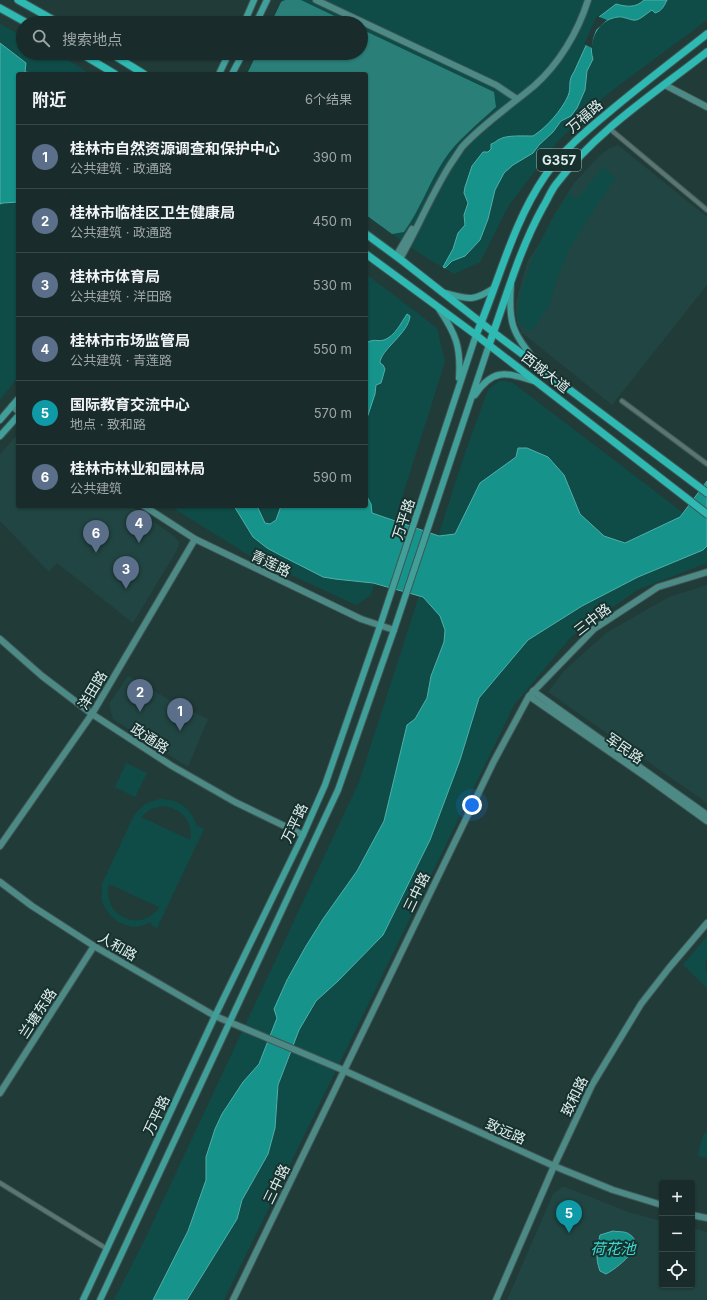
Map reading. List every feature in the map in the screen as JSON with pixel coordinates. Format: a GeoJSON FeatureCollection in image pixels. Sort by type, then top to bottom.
{"type":"FeatureCollection","features":[{"type":"Feature","properties":{"kind":"highway"},"geometry":{"type":"LineString","coordinates":[[18,0],[47,16]]}},
{"type":"Feature","properties":{"kind":"highway"},"geometry":{"type":"LineString","coordinates":[[0,8],[16,17]]}},
{"type":"Feature","properties":{"kind":"highway","name":"万福路"},"geometry":{"type":"LineString","coordinates":[[476,335],[509,246],[526,210],[545,176],[574,142],[641,85],[707,34]]}},
{"type":"Feature","properties":{"kind":"highway","name":"万福路"},"geometry":{"type":"LineString","coordinates":[[489,345],[522,252],[538,217],[556,184],[584,150],[707,52]]}},
{"type":"Feature","properties":{"kind":"highway"},"geometry":{"type":"LineString","coordinates":[[92,60],[112,72]]}},
{"type":"Feature","properties":{"kind":"highway"},"geometry":{"type":"LineString","coordinates":[[121,60],[141,72]]}},
{"type":"Feature","properties":{"kind":"highway","name":"西城大道"},"geometry":{"type":"LineString","coordinates":[[368,235],[398,257],[481,323],[707,493]]}},
{"type":"Feature","properties":{"kind":"highway","name":"西城大道"},"geometry":{"type":"LineString","coordinates":[[368,255],[476,335],[707,514]]}},
{"type":"Feature","properties":{"kind":"main road"},"geometry":{"type":"LineString","coordinates":[[247,16],[254,0]]}},
{"type":"Feature","properties":{"kind":"main road"},"geometry":{"type":"LineString","coordinates":[[259,16],[267,0]]}},
{"type":"Feature","properties":{"kind":"main road"},"geometry":{"type":"LineString","coordinates":[[220,72],[226,60]]}},
{"type":"Feature","properties":{"kind":"main road"},"geometry":{"type":"LineString","coordinates":[[233,72],[239,60]]}},
{"type":"Feature","properties":{"kind":"main road"},"geometry":{"type":"LineString","coordinates":[[512,279],[510,310],[513,327],[523,346],[542,369]]}},
{"type":"Feature","properties":{"kind":"main road"},"geometry":{"type":"LineString","coordinates":[[444,293],[470,299],[482,296],[494,288]]}},
{"type":"Feature","properties":{"kind":"main road"},"geometry":{"type":"LineString","coordinates":[[437,306],[448,322],[459,348],[460,363],[458,389]]}},
{"type":"Feature","properties":{"kind":"main road","name":"万平路"},"geometry":{"type":"LineString","coordinates":[[83,1300],[215,1016],[303,835],[325,784],[380,626],[476,335]]}},
{"type":"Feature","properties":{"kind":"main road","name":"万平路"},"geometry":{"type":"LineString","coordinates":[[100,1300],[338,790],[394,630],[489,345]]}},
{"type":"Feature","properties":{"kind":"main road"},"geometry":{"type":"LineString","coordinates":[[470,401],[481,385],[498,374],[507,374],[538,383]]}},
{"type":"Feature","properties":{"kind":"main road"},"geometry":{"type":"LineString","coordinates":[[0,420],[16,401]]}},
{"type":"Feature","properties":{"kind":"main road"},"geometry":{"type":"LineString","coordinates":[[0,436],[16,418]]}},
{"type":"Feature","properties":{"kind":"street"},"geometry":{"type":"LineString","coordinates":[[316,0],[350,16]]}},
{"type":"Feature","properties":{"kind":"street"},"geometry":{"type":"LineString","coordinates":[[398,257],[442,177],[461,148],[546,71],[573,29],[587,0]]}},
{"type":"Feature","properties":{"kind":"street"},"geometry":{"type":"LineString","coordinates":[[368,25],[496,85],[516,99]]}},
{"type":"Feature","properties":{"kind":"street"},"geometry":{"type":"LineString","coordinates":[[665,86],[707,107]]}},
{"type":"Feature","properties":{"kind":"street"},"geometry":{"type":"LineString","coordinates":[[610,129],[707,210]]}},
{"type":"Feature","properties":{"kind":"street"},"geometry":{"type":"LineString","coordinates":[[622,402],[707,464]]}},
{"type":"Feature","properties":{"kind":"street"},"geometry":{"type":"LineString","coordinates":[[12,406],[16,409]]}},
{"type":"Feature","properties":{"kind":"street","name":"青莲路"},"geometry":{"type":"LineString","coordinates":[[147,508],[195,539],[354,615],[394,630]]}},
{"type":"Feature","properties":{"kind":"street","name":"洋田路"},"geometry":{"type":"LineString","coordinates":[[0,846],[92,714],[195,539]]}},
{"type":"Feature","properties":{"kind":"street","name":"三中路"},"geometry":{"type":"LineString","coordinates":[[233,1300],[494,760],[531,694],[594,629],[658,587],[707,572]]}},
{"type":"Feature","properties":{"kind":"street","name":"政通路"},"geometry":{"type":"LineString","coordinates":[[0,638],[42,676],[92,714],[172,766],[235,802],[303,835]]}},
{"type":"Feature","properties":{"kind":"street","name":"军民路"},"geometry":{"type":"LineString","coordinates":[[531,694],[707,815]]}},
{"type":"Feature","properties":{"kind":"street","name":"军民路"},"geometry":{"type":"LineString","coordinates":[[531,694],[707,821]]}},
{"type":"Feature","properties":{"kind":"street","name":"人和路"},"geometry":{"type":"LineString","coordinates":[[0,882],[32,906],[94,946],[215,1016],[230,1023]]}},
{"type":"Feature","properties":{"kind":"street","name":"致和路"},"geometry":{"type":"LineString","coordinates":[[496,1300],[554,1166],[592,1085],[641,1004],[707,923]]}},
{"type":"Feature","properties":{"kind":"street","name":"兰塘东路"},"geometry":{"type":"LineString","coordinates":[[0,1093],[94,946]]}},
{"type":"Feature","properties":{"kind":"street","name":"致远路"},"geometry":{"type":"LineString","coordinates":[[230,1023],[343,1070],[554,1166],[613,1190],[659,1204]]}},
{"type":"Feature","properties":{"kind":"street"},"geometry":{"type":"LineString","coordinates":[[0,1183],[106,1249]]}},
{"type":"Feature","properties":{"kind":"street"},"geometry":{"type":"LineString","coordinates":[[695,1216],[707,1218]]}},
{"type":"Feature","properties":{"kind":"shaded area"},"geometry":{"type":"Polygon","coordinates":[[[282,0],[707,0],[707,20],[606,95],[558,141],[509,205],[480,262],[454,274],[419,253],[368,216],[368,72],[248,72],[254,60],[368,60],[368,16],[274,16],[282,0]]]}},
{"type":"Feature","properties":{"kind":"shaded area"},"geometry":{"type":"Polygon","coordinates":[[[285,0],[301,0],[334,16],[274,16],[281,2],[285,0]]]}},
{"type":"Feature","properties":{"kind":"shaded area"},"geometry":{"type":"Polygon","coordinates":[[[0,24],[16,32],[16,60],[68,60],[87,72],[16,72],[16,380],[0,400],[0,24]]]}},
{"type":"Feature","properties":{"kind":"shaded area"},"geometry":{"type":"Polygon","coordinates":[[[368,32],[494,92],[496,107],[456,145],[444,160],[410,224],[404,232],[392,234],[368,216],[368,72],[248,72],[254,60],[368,60],[368,32]]]}},
{"type":"Feature","properties":{"kind":"shaded area"},"geometry":{"type":"Polygon","coordinates":[[[618,145],[707,217],[707,285],[612,405],[522,333],[517,322],[516,303],[528,260],[538,246],[554,215],[574,183],[599,156],[610,148],[618,145]]]}},
{"type":"Feature","properties":{"kind":"shaded area"},"geometry":{"type":"Polygon","coordinates":[[[603,167],[616,178],[589,217],[569,250],[557,279],[549,306],[531,332],[518,322],[518,308],[521,291],[534,255],[552,220],[569,193],[577,199],[603,167]]]}},
{"type":"Feature","properties":{"kind":"shaded area"},"geometry":{"type":"Polygon","coordinates":[[[368,276],[437,328],[445,362],[371,595],[356,605],[250,556],[173,508],[368,508],[368,276]]]}},
{"type":"Feature","properties":{"kind":"shaded area"},"geometry":{"type":"Polygon","coordinates":[[[499,381],[513,383],[707,531],[707,563],[637,590],[571,637],[514,705],[224,1300],[114,1300],[144,1241],[359,782],[464,456],[488,390],[499,381]]]}},
{"type":"Feature","properties":{"kind":"shaded area"},"geometry":{"type":"Polygon","coordinates":[[[16,436],[16,508],[134,508],[174,536],[179,542],[177,550],[133,623],[57,563],[49,572],[0,521],[0,454],[16,436]]]}},
{"type":"Feature","properties":{"kind":"shaded area"},"geometry":{"type":"Polygon","coordinates":[[[707,585],[707,803],[548,692],[564,671],[606,633],[669,597],[707,585]]]}},
{"type":"Feature","properties":{"kind":"shaded area"},"geometry":{"type":"Polygon","coordinates":[[[128,676],[173,702],[208,719],[188,767],[113,719],[109,704],[128,676]]]}},
{"type":"Feature","properties":{"kind":"shaded area"},"geometry":{"type":"Polygon","coordinates":[[[126,763],[147,773],[135,797],[115,787],[126,763]]]}},
{"type":"Feature","properties":{"kind":"shaded area"},"geometry":{"type":"Polygon","coordinates":[[[159,799],[166,799],[178,803],[184,806],[192,815],[197,827],[198,826],[204,829],[157,928],[151,925],[152,922],[141,926],[132,927],[118,922],[111,916],[102,901],[102,884],[134,815],[145,804],[159,799]],[[163,806],[151,809],[141,817],[190,840],[190,827],[185,817],[175,809],[163,806]],[[109,884],[108,895],[111,905],[116,913],[124,918],[142,920],[151,916],[159,908],[159,907],[109,884]]]}},
{"type":"Feature","properties":{"kind":"shaded area"},"geometry":{"type":"Polygon","coordinates":[[[707,936],[707,957],[705,965],[707,974],[707,988],[683,965],[707,936]]]}},
{"type":"Feature","properties":{"kind":"shaded area"},"geometry":{"type":"Polygon","coordinates":[[[706,1132],[707,1158],[699,1156],[698,1154],[703,1135],[706,1132]]]}},
{"type":"Feature","properties":{"kind":"shaded area"},"geometry":{"type":"Polygon","coordinates":[[[562,1187],[565,1187],[631,1213],[659,1220],[659,1288],[695,1288],[695,1229],[707,1232],[707,1300],[507,1300],[553,1194],[562,1187]]]}},
{"type":"Feature","properties":{"kind":"water"},"geometry":{"type":"Polygon","coordinates":[[[644,0],[667,0],[662,8],[655,13],[652,10],[636,20],[618,17],[605,22],[600,26],[593,38],[593,59],[587,71],[585,90],[577,108],[571,116],[561,121],[553,132],[533,153],[513,165],[504,173],[495,190],[488,219],[480,240],[465,256],[452,261],[445,268],[443,267],[453,249],[458,233],[465,225],[464,215],[468,203],[464,193],[472,166],[483,152],[488,152],[491,149],[491,144],[499,139],[511,136],[533,136],[548,124],[558,113],[568,96],[570,81],[599,17],[616,4],[635,6],[644,0]]]}},
{"type":"Feature","properties":{"kind":"water"},"geometry":{"type":"Polygon","coordinates":[[[0,43],[16,55],[16,60],[22,60],[26,63],[25,72],[16,72],[16,202],[0,204],[0,43]]]}},
{"type":"Feature","properties":{"kind":"water"},"geometry":{"type":"Polygon","coordinates":[[[407,314],[410,316],[405,329],[381,358],[380,363],[385,369],[381,383],[376,385],[375,394],[368,415],[368,342],[384,340],[391,336],[407,314]]]}},
{"type":"Feature","properties":{"kind":"water"},"geometry":{"type":"Polygon","coordinates":[[[518,448],[527,448],[548,457],[564,475],[580,514],[604,536],[625,543],[680,517],[707,481],[707,546],[703,550],[638,577],[582,606],[528,640],[479,698],[460,760],[430,840],[383,935],[316,1001],[299,1030],[278,1085],[275,1128],[268,1154],[242,1200],[237,1219],[187,1300],[153,1300],[188,1231],[206,1180],[206,1157],[215,1129],[222,1114],[243,1082],[259,1064],[277,1018],[274,1009],[287,980],[323,919],[357,871],[384,821],[407,725],[415,719],[427,698],[431,676],[444,642],[445,630],[440,616],[423,597],[373,583],[323,577],[267,548],[253,537],[235,508],[258,508],[265,523],[270,524],[276,520],[280,508],[368,508],[368,499],[371,504],[372,513],[439,536],[455,534],[480,483],[516,457],[518,448]]]}},
{"type":"Feature","properties":{"kind":"water","name":"荷花池"},"geometry":{"type":"Polygon","coordinates":[[[613,1231],[629,1234],[634,1239],[635,1244],[633,1250],[623,1262],[606,1274],[600,1271],[598,1266],[598,1244],[600,1235],[613,1231]]]}},
{"type":"Feature","properties":{"kind":"pier"},"geometry":{"type":"Polygon","coordinates":[[[597,16],[607,20],[596,30],[592,48],[584,44],[597,16]]]}},
{"type":"Feature","properties":{"kind":"place","name":"桂林市市场监管局"},"geometry":{"type":"Point","coordinates":[139,543]}},
{"type":"Feature","properties":{"kind":"place","name":"桂林市林业和园林局"},"geometry":{"type":"Point","coordinates":[96,553]}},
{"type":"Feature","properties":{"kind":"place","name":"桂林市体育局"},"geometry":{"type":"Point","coordinates":[126,589]}},
{"type":"Feature","properties":{"kind":"place","name":"桂林市临桂区卫生健康局"},"geometry":{"type":"Point","coordinates":[140,712]}},
{"type":"Feature","properties":{"kind":"place","name":"桂林市自然资源调查和保护中心"},"geometry":{"type":"Point","coordinates":[180,731]}},
{"type":"Feature","properties":{"kind":"place","name":"国际教育交流中心"},"geometry":{"type":"Point","coordinates":[569,1233]}}]}
